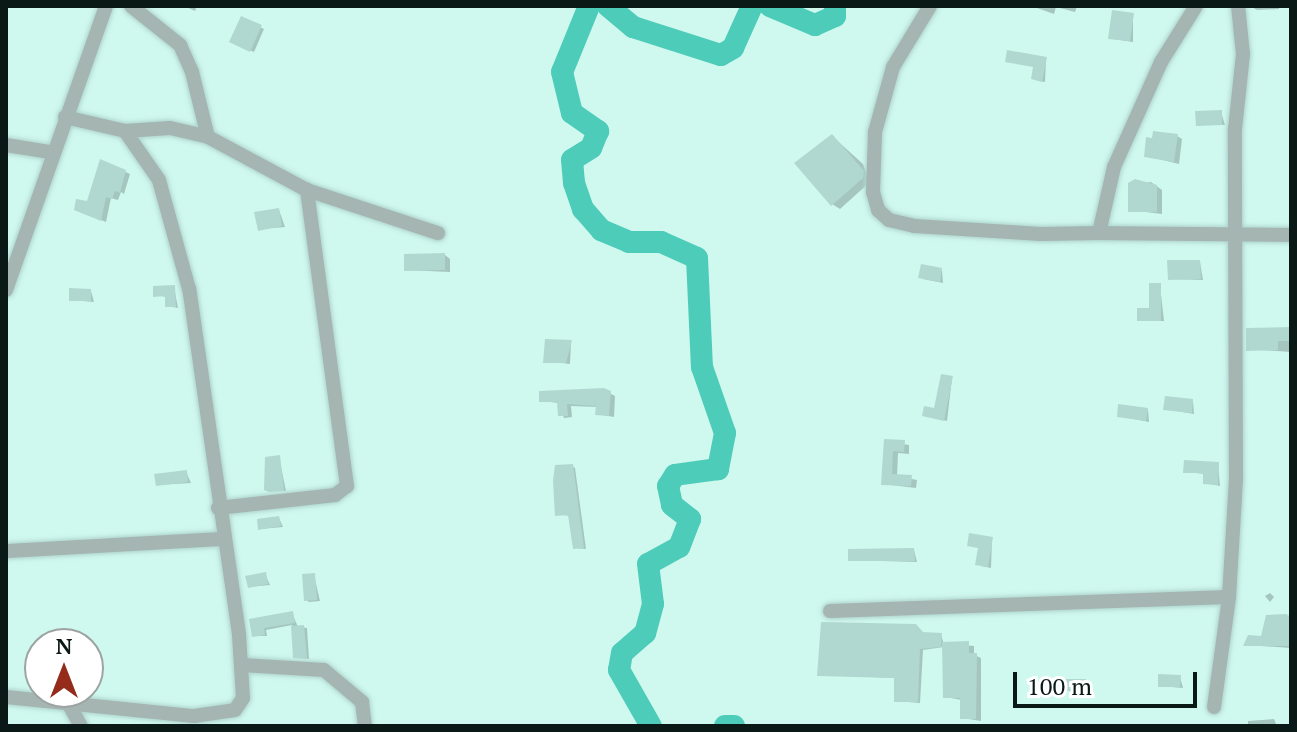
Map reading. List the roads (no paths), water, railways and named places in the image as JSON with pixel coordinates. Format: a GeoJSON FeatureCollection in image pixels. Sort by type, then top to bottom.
{"type":"FeatureCollection","features":[{"type":"Feature","properties":{"kind":"street"},"geometry":{"type":"LineString","coordinates":[[6,290],[50,152],[106,6]]}},
{"type":"Feature","properties":{"kind":"street"},"geometry":{"type":"LineString","coordinates":[[131,6],[180,45],[196,83],[208,137]]}},
{"type":"Feature","properties":{"kind":"street"},"geometry":{"type":"LineString","coordinates":[[930,6],[893,67],[875,132],[873,192],[878,210],[889,220],[956,231],[1236,237],[1291,235]]}},
{"type":"Feature","properties":{"kind":"street"},"geometry":{"type":"LineString","coordinates":[[1099,233],[1114,167],[1161,62],[1196,6]]}},
{"type":"Feature","properties":{"kind":"street"},"geometry":{"type":"LineString","coordinates":[[1214,707],[1229,597],[1236,480],[1235,129],[1243,54],[1238,6]]}},
{"type":"Feature","properties":{"kind":"street"},"geometry":{"type":"LineString","coordinates":[[65,117],[125,131],[170,128],[208,137],[307,190],[438,233]]}},
{"type":"Feature","properties":{"kind":"street"},"geometry":{"type":"LineString","coordinates":[[104,706],[169,715],[216,715],[240,704],[242,665],[189,289],[159,180],[125,131]]}},
{"type":"Feature","properties":{"kind":"street"},"geometry":{"type":"LineString","coordinates":[[6,145],[50,152]]}},
{"type":"Feature","properties":{"kind":"street"},"geometry":{"type":"LineString","coordinates":[[218,508],[335,495],[347,486],[307,190]]}},
{"type":"Feature","properties":{"kind":"street"},"geometry":{"type":"LineString","coordinates":[[6,551],[223,539]]}},
{"type":"Feature","properties":{"kind":"street"},"geometry":{"type":"LineString","coordinates":[[830,611],[1229,597]]}},
{"type":"Feature","properties":{"kind":"street"},"geometry":{"type":"LineString","coordinates":[[242,665],[324,670],[362,702],[365,726]]}},
{"type":"Feature","properties":{"kind":"street"},"geometry":{"type":"LineString","coordinates":[[71,708],[81,726]]}},
{"type":"Feature","properties":{"kind":"waterway"},"geometry":{"type":"LineString","coordinates":[[589,6],[562,72],[572,113],[598,131],[591,148],[572,160],[574,183],[583,209],[601,230],[629,242],[661,242],[697,258],[702,367],[725,433],[718,469],[675,475],[668,486],[672,505],[690,519],[679,547],[648,564],[653,604],[645,633],[622,653],[619,670],[651,726]]}},
{"type":"Feature","properties":{"kind":"waterway"},"geometry":{"type":"LineString","coordinates":[[608,6],[633,27],[721,55],[733,48],[752,6]]}},
{"type":"Feature","properties":{"kind":"waterway"},"geometry":{"type":"LineString","coordinates":[[770,6],[815,25],[835,16],[835,6]]}},
{"type":"Feature","properties":{"kind":"waterway"},"geometry":{"type":"LineString","coordinates":[[725,726],[734,726]]}}]}
